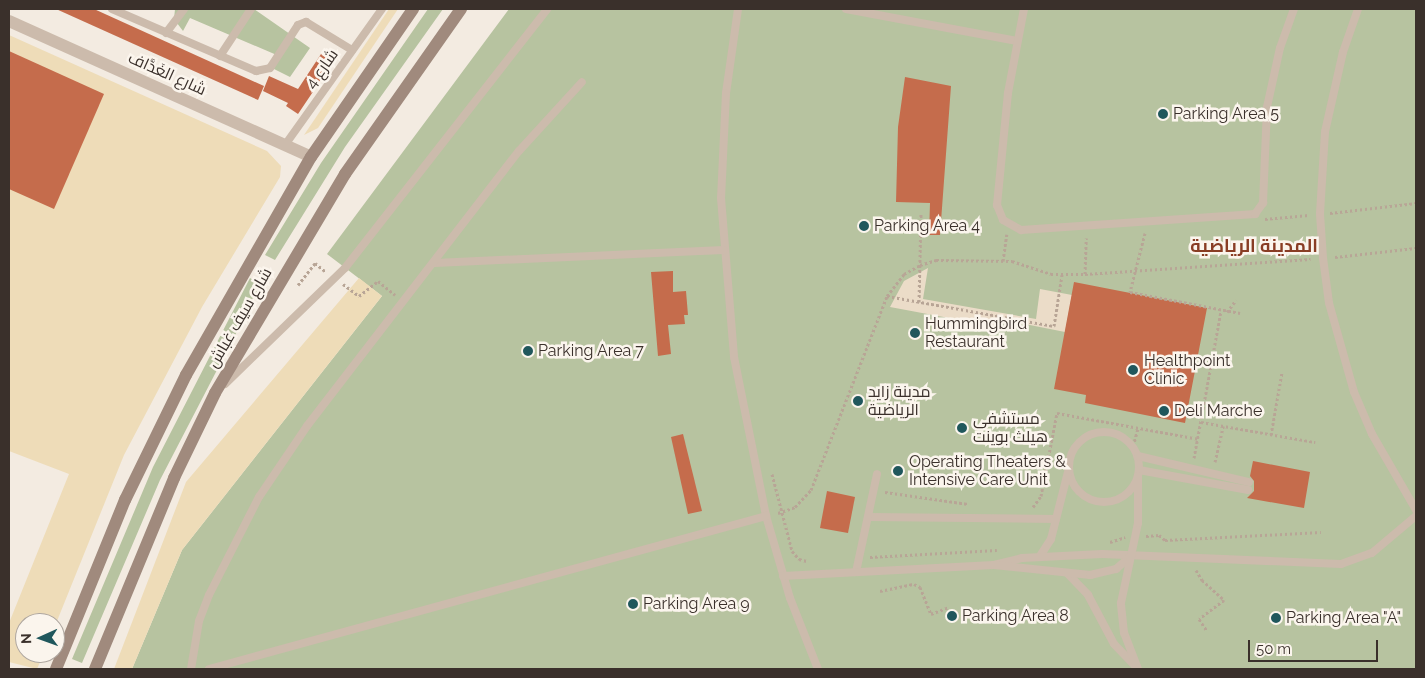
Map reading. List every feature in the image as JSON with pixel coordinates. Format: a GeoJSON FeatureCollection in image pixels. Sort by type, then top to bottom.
{"type":"FeatureCollection","features":[{"type":"Feature","properties":{"kind":"street","name":"شارع سيف غباش"},"geometry":{"type":"LineString","coordinates":[[56,669],[154,437],[219,314],[311,157],[413,9]]}},
{"type":"Feature","properties":{"kind":"street","name":"شارع سيف غباش"},"geometry":{"type":"LineString","coordinates":[[95,669],[174,478],[215,393],[345,174],[461,9]]}},
{"type":"Feature","properties":{"kind":"street","name":"شارع الغَدَّاف"},"geometry":{"type":"LineString","coordinates":[[9,21],[311,157]]}},
{"type":"Feature","properties":{"kind":"lane"},"geometry":{"type":"LineString","coordinates":[[112,9],[252,70],[265,70],[298,25],[306,22],[352,50]]}},
{"type":"Feature","properties":{"kind":"lane"},"geometry":{"type":"LineString","coordinates":[[166,33],[184,9]]}},
{"type":"Feature","properties":{"kind":"lane"},"geometry":{"type":"LineString","coordinates":[[220,56],[251,9]]}},
{"type":"Feature","properties":{"kind":"lane","name":"شارع 4"},"geometry":{"type":"LineString","coordinates":[[285,145],[382,9]]}},
{"type":"Feature","properties":{"kind":"lane"},"geometry":{"type":"LineString","coordinates":[[215,393],[345,268],[547,9]]}},
{"type":"Feature","properties":{"kind":"lane"},"geometry":{"type":"LineString","coordinates":[[738,9],[722,145],[724,250],[737,375],[766,516],[783,576],[818,669]]}},
{"type":"Feature","properties":{"kind":"lane"},"geometry":{"type":"LineString","coordinates":[[846,9],[1017,41]]}},
{"type":"Feature","properties":{"kind":"lane"},"geometry":{"type":"LineString","coordinates":[[1024,9],[1004,120],[997,205],[1008,225],[1021,230],[1255,214],[1263,202],[1263,137],[1269,93],[1294,9]]}},
{"type":"Feature","properties":{"kind":"lane"},"geometry":{"type":"LineString","coordinates":[[1358,9],[1333,91],[1323,157],[1320,214],[1323,258],[1333,321],[1354,392],[1372,434],[1416,510]]}},
{"type":"Feature","properties":{"kind":"lane"},"geometry":{"type":"LineString","coordinates":[[190,669],[199,621],[208,595],[259,497],[308,426],[435,263],[519,151],[582,82]]}},
{"type":"Feature","properties":{"kind":"lane"},"geometry":{"type":"LineString","coordinates":[[435,263],[724,250]]}},
{"type":"Feature","properties":{"kind":"lane"},"geometry":{"type":"LineString","coordinates":[[1040,556],[1049,543],[1070,464],[1078,444],[1095,433],[1116,434],[1133,447],[1138,456],[1136,536],[1122,588],[1121,619],[1137,668]]}},
{"type":"Feature","properties":{"kind":"lane"},"geometry":{"type":"LineString","coordinates":[[1138,456],[1248,486],[1138,473]]}},
{"type":"Feature","properties":{"kind":"lane"},"geometry":{"type":"LineString","coordinates":[[1070,464],[1074,484],[1089,498],[1098,501],[1123,496],[1138,473]]}},
{"type":"Feature","properties":{"kind":"lane"},"geometry":{"type":"LineString","coordinates":[[856,572],[877,474]]}},
{"type":"Feature","properties":{"kind":"lane"},"geometry":{"type":"LineString","coordinates":[[210,669],[766,516]]}},
{"type":"Feature","properties":{"kind":"lane"},"geometry":{"type":"LineString","coordinates":[[783,576],[994,565],[1040,556],[1131,556],[1341,564],[1372,553],[1416,516]]}},
{"type":"Feature","properties":{"kind":"lane"},"geometry":{"type":"LineString","coordinates":[[868,517],[1056,519]]}},
{"type":"Feature","properties":{"kind":"lane"},"geometry":{"type":"LineString","coordinates":[[994,565],[1068,574],[1107,572],[1131,556]]}},
{"type":"Feature","properties":{"kind":"lane"},"geometry":{"type":"LineString","coordinates":[[1068,574],[1088,595],[1120,652],[1137,668]]}},
{"type":"Feature","properties":{"kind":"path"},"geometry":{"type":"LineString","coordinates":[[1255,214],[1271,220],[1416,203]]}},
{"type":"Feature","properties":{"kind":"path"},"geometry":{"type":"LineString","coordinates":[[919,302],[921,214]]}},
{"type":"Feature","properties":{"kind":"path"},"geometry":{"type":"LineString","coordinates":[[1148,222],[1130,292],[1221,311],[1240,313]]}},
{"type":"Feature","properties":{"kind":"path"},"geometry":{"type":"LineString","coordinates":[[1003,261],[1008,225]]}},
{"type":"Feature","properties":{"kind":"path"},"geometry":{"type":"LineString","coordinates":[[1086,226],[1086,274]]}},
{"type":"Feature","properties":{"kind":"path"},"geometry":{"type":"LineString","coordinates":[[766,516],[781,512],[802,502],[811,490],[887,296],[904,274],[920,265],[936,260],[1003,261],[1062,275],[1323,258],[1416,248]]}},
{"type":"Feature","properties":{"kind":"path"},"geometry":{"type":"LineString","coordinates":[[887,296],[1054,326],[1062,275]]}},
{"type":"Feature","properties":{"kind":"path"},"geometry":{"type":"LineString","coordinates":[[1227,312],[1236,300]]}},
{"type":"Feature","properties":{"kind":"path"},"geometry":{"type":"LineString","coordinates":[[1201,460],[1194,458],[1221,311]]}},
{"type":"Feature","properties":{"kind":"path"},"geometry":{"type":"LineString","coordinates":[[1271,435],[1282,372]]}},
{"type":"Feature","properties":{"kind":"path"},"geometry":{"type":"LineString","coordinates":[[1027,510],[1041,496],[1057,413],[1198,439]]}},
{"type":"Feature","properties":{"kind":"path"},"geometry":{"type":"LineString","coordinates":[[1201,422],[1315,442]]}},
{"type":"Feature","properties":{"kind":"path"},"geometry":{"type":"LineString","coordinates":[[1209,461],[1216,462],[1223,426]]}},
{"type":"Feature","properties":{"kind":"path"},"geometry":{"type":"LineString","coordinates":[[1133,447],[1138,428]]}},
{"type":"Feature","properties":{"kind":"path"},"geometry":{"type":"LineString","coordinates":[[771,469],[781,512],[794,554],[802,560],[814,560]]}},
{"type":"Feature","properties":{"kind":"path"},"geometry":{"type":"LineString","coordinates":[[873,491],[978,506]]}},
{"type":"Feature","properties":{"kind":"path"},"geometry":{"type":"LineString","coordinates":[[1106,544],[1116,538],[1136,536],[1197,538],[1321,532]]}},
{"type":"Feature","properties":{"kind":"path"},"geometry":{"type":"LineString","coordinates":[[1197,538],[1196,558],[1198,576],[1224,600],[1199,618],[1207,631]]}},
{"type":"Feature","properties":{"kind":"path"},"geometry":{"type":"LineString","coordinates":[[859,558],[1005,550]]}},
{"type":"Feature","properties":{"kind":"path"},"geometry":{"type":"LineString","coordinates":[[880,591],[914,584],[920,587],[931,614],[949,607]]}},
{"type":"Feature","properties":{"kind":"green space"},"geometry":{"type":"Polygon","coordinates":[[[175,9],[254,9],[310,48],[290,77],[272,68],[279,56],[190,18],[183,31],[174,19],[175,9]]]}},
{"type":"Feature","properties":{"kind":"green space"},"geometry":{"type":"Polygon","coordinates":[[[428,9],[443,9],[345,147],[275,260],[265,255],[321,163],[428,9]]]}},
{"type":"Feature","properties":{"kind":"green space","name":"مدينة زايد الرياضية"},"geometry":{"type":"Polygon","coordinates":[[[509,9],[1416,9],[1416,669],[132,669],[182,550],[382,296],[327,254],[509,9]]]}},
{"type":"Feature","properties":{"kind":"green space"},"geometry":{"type":"Polygon","coordinates":[[[250,278],[261,285],[160,480],[82,663],[72,659],[153,467],[250,278]]]}},
{"type":"Feature","properties":{"kind":"sand"},"geometry":{"type":"Polygon","coordinates":[[[389,9],[398,9],[318,128],[304,135],[389,9]]]}},
{"type":"Feature","properties":{"kind":"sand"},"geometry":{"type":"Polygon","coordinates":[[[9,35],[267,151],[281,166],[280,177],[202,307],[124,455],[60,613],[15,613],[15,663],[40,663],[37,669],[9,662],[9,623],[69,474],[9,451],[9,35]]]}},
{"type":"Feature","properties":{"kind":"sand"},"geometry":{"type":"Polygon","coordinates":[[[359,278],[382,296],[182,550],[132,669],[114,669],[186,482],[359,278]]]}},
{"type":"Feature","properties":{"kind":"shaded area"},"geometry":{"type":"Polygon","coordinates":[[[928,268],[923,299],[1036,319],[1040,289],[1072,295],[1065,332],[999,319],[997,327],[890,307],[904,281],[928,268]]]}},
{"type":"Feature","properties":{"kind":"building"},"geometry":{"type":"Polygon","coordinates":[[[56,9],[94,9],[264,86],[258,100],[56,9]]]}},
{"type":"Feature","properties":{"kind":"building"},"geometry":{"type":"Polygon","coordinates":[[[9,51],[104,94],[54,209],[9,189],[9,51]]]}},
{"type":"Feature","properties":{"kind":"building"},"geometry":{"type":"Polygon","coordinates":[[[321,54],[333,62],[298,114],[286,106],[288,103],[263,91],[269,76],[298,89],[321,54]]]}},
{"type":"Feature","properties":{"kind":"building"},"geometry":{"type":"Polygon","coordinates":[[[905,77],[951,86],[940,235],[929,235],[930,203],[896,202],[898,127],[905,77]]]}},
{"type":"Feature","properties":{"kind":"building"},"geometry":{"type":"Polygon","coordinates":[[[673,271],[673,292],[686,291],[688,315],[684,315],[685,324],[668,325],[671,354],[658,356],[651,272],[673,271]]]}},
{"type":"Feature","properties":{"kind":"building"},"geometry":{"type":"Polygon","coordinates":[[[1074,282],[1207,308],[1185,423],[1085,403],[1086,395],[1054,389],[1074,282]]]}},
{"type":"Feature","properties":{"kind":"building"},"geometry":{"type":"Polygon","coordinates":[[[683,434],[702,511],[688,514],[671,437],[683,434]]]}},
{"type":"Feature","properties":{"kind":"building"},"geometry":{"type":"Polygon","coordinates":[[[1253,461],[1310,472],[1304,508],[1247,498],[1254,491],[1254,481],[1250,476],[1253,461]]]}},
{"type":"Feature","properties":{"kind":"building"},"geometry":{"type":"Polygon","coordinates":[[[827,491],[855,497],[848,533],[820,528],[827,491]]]}},
{"type":"Feature","properties":{"kind":"place","name":"Parking Area 5"},"geometry":{"type":"Point","coordinates":[1163,114]}},
{"type":"Feature","properties":{"kind":"place","name":"Parking Area 4"},"geometry":{"type":"Point","coordinates":[864,226]}},
{"type":"Feature","properties":{"kind":"place","name":"Hummingbird Restaurant"},"geometry":{"type":"Point","coordinates":[915,333]}},
{"type":"Feature","properties":{"kind":"place","name":"Parking Area 7"},"geometry":{"type":"Point","coordinates":[528,351]}},
{"type":"Feature","properties":{"kind":"place","name":"Healthpoint Clinic"},"geometry":{"type":"Point","coordinates":[1133,370]}},
{"type":"Feature","properties":{"kind":"place","name":"مدينة زايد الرياضية"},"geometry":{"type":"Point","coordinates":[858,401]}},
{"type":"Feature","properties":{"kind":"place","name":"Deli Marche"},"geometry":{"type":"Point","coordinates":[1164,411]}},
{"type":"Feature","properties":{"kind":"place","name":"مستشفى هيلث بوينت"},"geometry":{"type":"Point","coordinates":[962,428]}},
{"type":"Feature","properties":{"kind":"place","name":"Operating Theaters & Intensive Care Unit"},"geometry":{"type":"Point","coordinates":[898,471]}},
{"type":"Feature","properties":{"kind":"place","name":"Parking Area 9"},"geometry":{"type":"Point","coordinates":[633,604]}},
{"type":"Feature","properties":{"kind":"place","name":"Parking Area 8"},"geometry":{"type":"Point","coordinates":[952,616]}},
{"type":"Feature","properties":{"kind":"place","name":"Parking Area \"A\""},"geometry":{"type":"Point","coordinates":[1276,618]}},
{"type":"Feature","properties":{"kind":"district","name":"المدينة الرياضية"},"geometry":{"type":"Point","coordinates":[1254,246]}}]}
